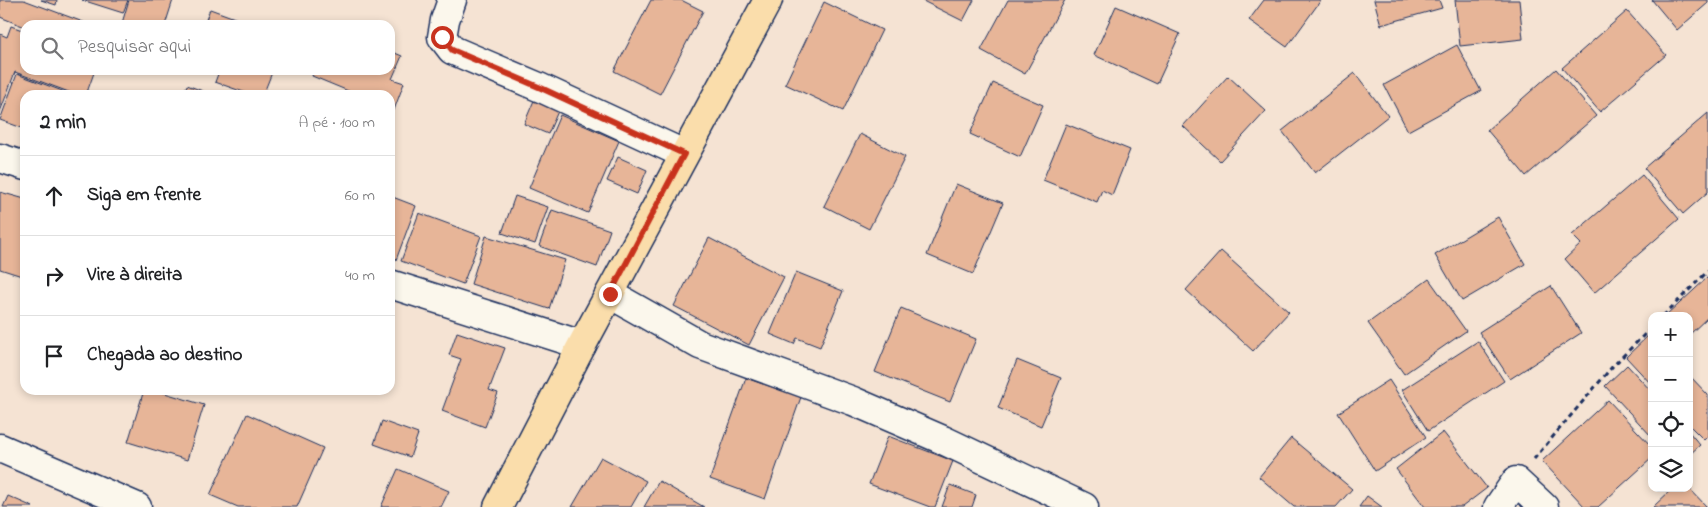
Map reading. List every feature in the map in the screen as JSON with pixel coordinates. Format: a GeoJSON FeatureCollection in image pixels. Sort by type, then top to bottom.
{"type":"FeatureCollection","features":[{"type":"Feature","properties":{"kind":"main road"},"geometry":{"type":"LineString","coordinates":[[498,507],[582,345],[768,0]]}},
{"type":"Feature","properties":{"kind":"street"},"geometry":{"type":"LineString","coordinates":[[452,0],[445,20],[442,37],[452,50],[541,88],[684,154]]}},
{"type":"Feature","properties":{"kind":"street"},"geometry":{"type":"LineString","coordinates":[[0,158],[20,164]]}},
{"type":"Feature","properties":{"kind":"street"},"geometry":{"type":"LineString","coordinates":[[395,286],[582,345]]}},
{"type":"Feature","properties":{"kind":"street"},"geometry":{"type":"LineString","coordinates":[[610,294],[700,346],[853,401],[943,440],[1084,507]]}},
{"type":"Feature","properties":{"kind":"street"},"geometry":{"type":"LineString","coordinates":[[0,448],[136,507]]}},
{"type":"Feature","properties":{"kind":"street"},"geometry":{"type":"LineString","coordinates":[[1498,507],[1516,481],[1544,507]]}},
{"type":"Feature","properties":{"kind":"path"},"geometry":{"type":"LineString","coordinates":[[1667,312],[1708,271]]}},
{"type":"Feature","properties":{"kind":"path"},"geometry":{"type":"LineString","coordinates":[[1516,481],[1612,367],[1648,331]]}},
{"type":"Feature","properties":{"kind":"building"},"geometry":{"type":"Polygon","coordinates":[[[0,0],[24,0],[78,20],[20,20],[20,25],[0,17],[0,0]]]}},
{"type":"Feature","properties":{"kind":"building"},"geometry":{"type":"Polygon","coordinates":[[[41,0],[57,0],[56,5],[41,0]]]}},
{"type":"Feature","properties":{"kind":"building"},"geometry":{"type":"Polygon","coordinates":[[[82,0],[128,0],[123,13],[82,0]]]}},
{"type":"Feature","properties":{"kind":"building"},"geometry":{"type":"Polygon","coordinates":[[[129,0],[173,0],[167,20],[123,20],[129,0]]]}},
{"type":"Feature","properties":{"kind":"building"},"geometry":{"type":"Polygon","coordinates":[[[651,0],[681,0],[703,11],[660,94],[614,71],[651,0]]]}},
{"type":"Feature","properties":{"kind":"building"},"geometry":{"type":"Polygon","coordinates":[[[921,0],[974,0],[963,21],[921,0]]]}},
{"type":"Feature","properties":{"kind":"building"},"geometry":{"type":"Polygon","coordinates":[[[1008,0],[1065,0],[1025,74],[981,50],[1008,0]]]}},
{"type":"Feature","properties":{"kind":"building"},"geometry":{"type":"Polygon","coordinates":[[[1264,0],[1321,0],[1287,47],[1249,20],[1264,0]]]}},
{"type":"Feature","properties":{"kind":"building"},"geometry":{"type":"Polygon","coordinates":[[[1374,0],[1439,0],[1442,8],[1381,25],[1374,0]]]}},
{"type":"Feature","properties":{"kind":"building"},"geometry":{"type":"Polygon","coordinates":[[[1455,0],[1519,0],[1523,39],[1460,46],[1455,0]]]}},
{"type":"Feature","properties":{"kind":"building"},"geometry":{"type":"Polygon","coordinates":[[[1652,0],[1708,0],[1708,3],[1677,30],[1652,0]]]}},
{"type":"Feature","properties":{"kind":"building"},"geometry":{"type":"Polygon","coordinates":[[[824,2],[882,30],[843,111],[785,84],[824,2]]]}},
{"type":"Feature","properties":{"kind":"building"},"geometry":{"type":"Polygon","coordinates":[[[1116,6],[1180,34],[1157,84],[1094,55],[1116,6]]]}},
{"type":"Feature","properties":{"kind":"building"},"geometry":{"type":"Polygon","coordinates":[[[210,9],[240,20],[206,20],[210,9]]]}},
{"type":"Feature","properties":{"kind":"building"},"geometry":{"type":"Polygon","coordinates":[[[1627,11],[1666,55],[1600,112],[1562,68],[1627,11]]]}},
{"type":"Feature","properties":{"kind":"building"},"geometry":{"type":"Polygon","coordinates":[[[11,26],[20,29],[20,74],[15,72],[0,112],[0,34],[7,37],[11,26]]]}},
{"type":"Feature","properties":{"kind":"building"},"geometry":{"type":"Polygon","coordinates":[[[1457,45],[1481,91],[1408,131],[1384,85],[1457,45]]]}},
{"type":"Feature","properties":{"kind":"building"},"geometry":{"type":"Polygon","coordinates":[[[395,53],[402,56],[395,72],[395,53]]]}},
{"type":"Feature","properties":{"kind":"building"},"geometry":{"type":"Polygon","coordinates":[[[1556,69],[1596,116],[1526,176],[1487,130],[1556,69]]]}},
{"type":"Feature","properties":{"kind":"building"},"geometry":{"type":"Polygon","coordinates":[[[1355,73],[1388,116],[1315,173],[1282,131],[1355,73]]]}},
{"type":"Feature","properties":{"kind":"building"},"geometry":{"type":"Polygon","coordinates":[[[17,74],[60,90],[20,90],[20,127],[0,120],[17,74]]]}},
{"type":"Feature","properties":{"kind":"building"},"geometry":{"type":"Polygon","coordinates":[[[23,75],[93,75],[88,90],[64,90],[23,75]]]}},
{"type":"Feature","properties":{"kind":"building"},"geometry":{"type":"Polygon","coordinates":[[[218,75],[271,75],[265,90],[238,90],[215,82],[218,75]]]}},
{"type":"Feature","properties":{"kind":"building"},"geometry":{"type":"Polygon","coordinates":[[[394,75],[392,79],[404,83],[395,107],[395,90],[346,90],[312,76],[394,75]]]}},
{"type":"Feature","properties":{"kind":"building"},"geometry":{"type":"Polygon","coordinates":[[[1228,76],[1266,111],[1220,161],[1183,126],[1228,76]]]}},
{"type":"Feature","properties":{"kind":"building"},"geometry":{"type":"Polygon","coordinates":[[[993,83],[1043,105],[1020,157],[970,134],[993,83]]]}},
{"type":"Feature","properties":{"kind":"building"},"geometry":{"type":"Polygon","coordinates":[[[187,85],[200,90],[185,90],[187,85]]]}},
{"type":"Feature","properties":{"kind":"building"},"geometry":{"type":"Polygon","coordinates":[[[538,91],[562,102],[548,134],[524,124],[538,91]]]}},
{"type":"Feature","properties":{"kind":"building"},"geometry":{"type":"Polygon","coordinates":[[[1708,113],[1708,192],[1683,214],[1644,168],[1708,113]]]}},
{"type":"Feature","properties":{"kind":"building"},"geometry":{"type":"Polygon","coordinates":[[[560,115],[619,141],[588,213],[529,188],[560,115]]]}},
{"type":"Feature","properties":{"kind":"building"},"geometry":{"type":"Polygon","coordinates":[[[1066,124],[1130,150],[1112,195],[1102,190],[1097,202],[1043,180],[1066,124]]]}},
{"type":"Feature","properties":{"kind":"building"},"geometry":{"type":"Polygon","coordinates":[[[860,134],[905,157],[869,229],[824,206],[860,134]]]}},
{"type":"Feature","properties":{"kind":"building"},"geometry":{"type":"Polygon","coordinates":[[[618,157],[647,170],[637,194],[607,181],[618,157]]]}},
{"type":"Feature","properties":{"kind":"building"},"geometry":{"type":"Polygon","coordinates":[[[1642,175],[1679,219],[1594,293],[1565,259],[1581,244],[1572,235],[1642,175]]]}},
{"type":"Feature","properties":{"kind":"building"},"geometry":{"type":"Polygon","coordinates":[[[956,184],[1003,203],[973,274],[927,255],[956,184]]]}},
{"type":"Feature","properties":{"kind":"building"},"geometry":{"type":"Polygon","coordinates":[[[0,192],[20,198],[20,275],[0,269],[0,192]]]}},
{"type":"Feature","properties":{"kind":"building"},"geometry":{"type":"Polygon","coordinates":[[[515,196],[548,207],[535,244],[502,233],[515,196]]]}},
{"type":"Feature","properties":{"kind":"building"},"geometry":{"type":"Polygon","coordinates":[[[395,198],[416,206],[395,260],[395,198]]]}},
{"type":"Feature","properties":{"kind":"building"},"geometry":{"type":"Polygon","coordinates":[[[552,210],[610,230],[597,267],[539,246],[552,210]]]}},
{"type":"Feature","properties":{"kind":"building"},"geometry":{"type":"Polygon","coordinates":[[[419,213],[481,236],[463,284],[401,261],[419,213]]]}},
{"type":"Feature","properties":{"kind":"building"},"geometry":{"type":"Polygon","coordinates":[[[1498,217],[1525,264],[1462,301],[1435,255],[1498,217]]]}},
{"type":"Feature","properties":{"kind":"building"},"geometry":{"type":"Polygon","coordinates":[[[486,236],[565,260],[549,309],[471,284],[486,236]]]}},
{"type":"Feature","properties":{"kind":"building"},"geometry":{"type":"Polygon","coordinates":[[[709,238],[784,277],[749,345],[674,306],[709,238]]]}},
{"type":"Feature","properties":{"kind":"building"},"geometry":{"type":"Polygon","coordinates":[[[1221,251],[1289,312],[1253,351],[1186,290],[1221,251]]]}},
{"type":"Feature","properties":{"kind":"building"},"geometry":{"type":"Polygon","coordinates":[[[796,272],[843,291],[820,347],[797,338],[794,344],[770,334],[796,272]]]}},
{"type":"Feature","properties":{"kind":"building"},"geometry":{"type":"Polygon","coordinates":[[[1708,277],[1708,317],[1693,331],[1693,312],[1670,312],[1708,277]]]}},
{"type":"Feature","properties":{"kind":"building"},"geometry":{"type":"Polygon","coordinates":[[[1429,279],[1466,331],[1404,374],[1368,323],[1429,279]]]}},
{"type":"Feature","properties":{"kind":"building"},"geometry":{"type":"Polygon","coordinates":[[[1551,286],[1581,333],[1510,379],[1479,332],[1551,286]]]}},
{"type":"Feature","properties":{"kind":"building"},"geometry":{"type":"Polygon","coordinates":[[[901,308],[976,339],[950,402],[875,372],[901,308]]]}},
{"type":"Feature","properties":{"kind":"building"},"geometry":{"type":"Polygon","coordinates":[[[457,332],[505,348],[489,390],[498,393],[485,427],[442,411],[461,359],[449,355],[457,332]]]}},
{"type":"Feature","properties":{"kind":"building"},"geometry":{"type":"Polygon","coordinates":[[[1648,336],[1648,381],[1626,357],[1648,336]]]}},
{"type":"Feature","properties":{"kind":"building"},"geometry":{"type":"Polygon","coordinates":[[[1478,341],[1504,381],[1428,431],[1402,390],[1478,341]]]}},
{"type":"Feature","properties":{"kind":"building"},"geometry":{"type":"Polygon","coordinates":[[[1017,360],[1061,378],[1041,426],[998,408],[1017,360]]]}},
{"type":"Feature","properties":{"kind":"building"},"geometry":{"type":"Polygon","coordinates":[[[1627,365],[1648,388],[1648,433],[1605,386],[1627,365]]]}},
{"type":"Feature","properties":{"kind":"building"},"geometry":{"type":"Polygon","coordinates":[[[746,378],[801,397],[765,499],[710,479],[746,378]]]}},
{"type":"Feature","properties":{"kind":"building"},"geometry":{"type":"Polygon","coordinates":[[[1693,379],[1708,395],[1708,436],[1704,440],[1693,429],[1693,379]]]}},
{"type":"Feature","properties":{"kind":"building"},"geometry":{"type":"Polygon","coordinates":[[[1389,380],[1426,437],[1375,471],[1338,413],[1389,380]]]}},
{"type":"Feature","properties":{"kind":"building"},"geometry":{"type":"Polygon","coordinates":[[[142,395],[171,395],[204,405],[187,460],[128,442],[142,395]]]}},
{"type":"Feature","properties":{"kind":"building"},"geometry":{"type":"Polygon","coordinates":[[[1608,400],[1648,443],[1648,462],[1598,507],[1585,507],[1542,461],[1608,400]]]}},
{"type":"Feature","properties":{"kind":"building"},"geometry":{"type":"Polygon","coordinates":[[[247,414],[323,448],[297,507],[238,507],[210,495],[247,414]]]}},
{"type":"Feature","properties":{"kind":"building"},"geometry":{"type":"Polygon","coordinates":[[[382,421],[418,434],[410,457],[374,444],[382,421]]]}},
{"type":"Feature","properties":{"kind":"building"},"geometry":{"type":"Polygon","coordinates":[[[1443,432],[1487,488],[1462,507],[1425,507],[1396,469],[1443,432]]]}},
{"type":"Feature","properties":{"kind":"building"},"geometry":{"type":"Polygon","coordinates":[[[888,436],[953,461],[935,507],[930,507],[869,484],[888,436]]]}},
{"type":"Feature","properties":{"kind":"building"},"geometry":{"type":"Polygon","coordinates":[[[1693,437],[1700,445],[1693,451],[1693,437]]]}},
{"type":"Feature","properties":{"kind":"building"},"geometry":{"type":"Polygon","coordinates":[[[1291,438],[1352,489],[1336,507],[1294,507],[1259,477],[1291,438]]]}},
{"type":"Feature","properties":{"kind":"building"},"geometry":{"type":"Polygon","coordinates":[[[601,457],[646,481],[631,507],[572,507],[601,457]]]}},
{"type":"Feature","properties":{"kind":"building"},"geometry":{"type":"Polygon","coordinates":[[[398,469],[449,491],[441,507],[381,507],[398,469]]]}},
{"type":"Feature","properties":{"kind":"building"},"geometry":{"type":"Polygon","coordinates":[[[659,481],[704,507],[644,507],[659,481]]]}},
{"type":"Feature","properties":{"kind":"building"},"geometry":{"type":"Polygon","coordinates":[[[950,485],[976,495],[972,507],[942,507],[950,485]]]}},
{"type":"Feature","properties":{"kind":"building"},"geometry":{"type":"Polygon","coordinates":[[[1669,492],[1693,492],[1707,507],[1653,507],[1669,492]]]}},
{"type":"Feature","properties":{"kind":"building"},"geometry":{"type":"Polygon","coordinates":[[[8,496],[33,507],[3,507],[8,496]]]}},
{"type":"Feature","properties":{"kind":"building"},"geometry":{"type":"Polygon","coordinates":[[[1367,496],[1382,507],[1359,507],[1367,496]]]}},
{"type":"Feature","properties":{"kind":"route"},"geometry":{"type":"LineString","coordinates":[[442,37],[452,50],[541,88],[684,154],[610,294]]}}]}
